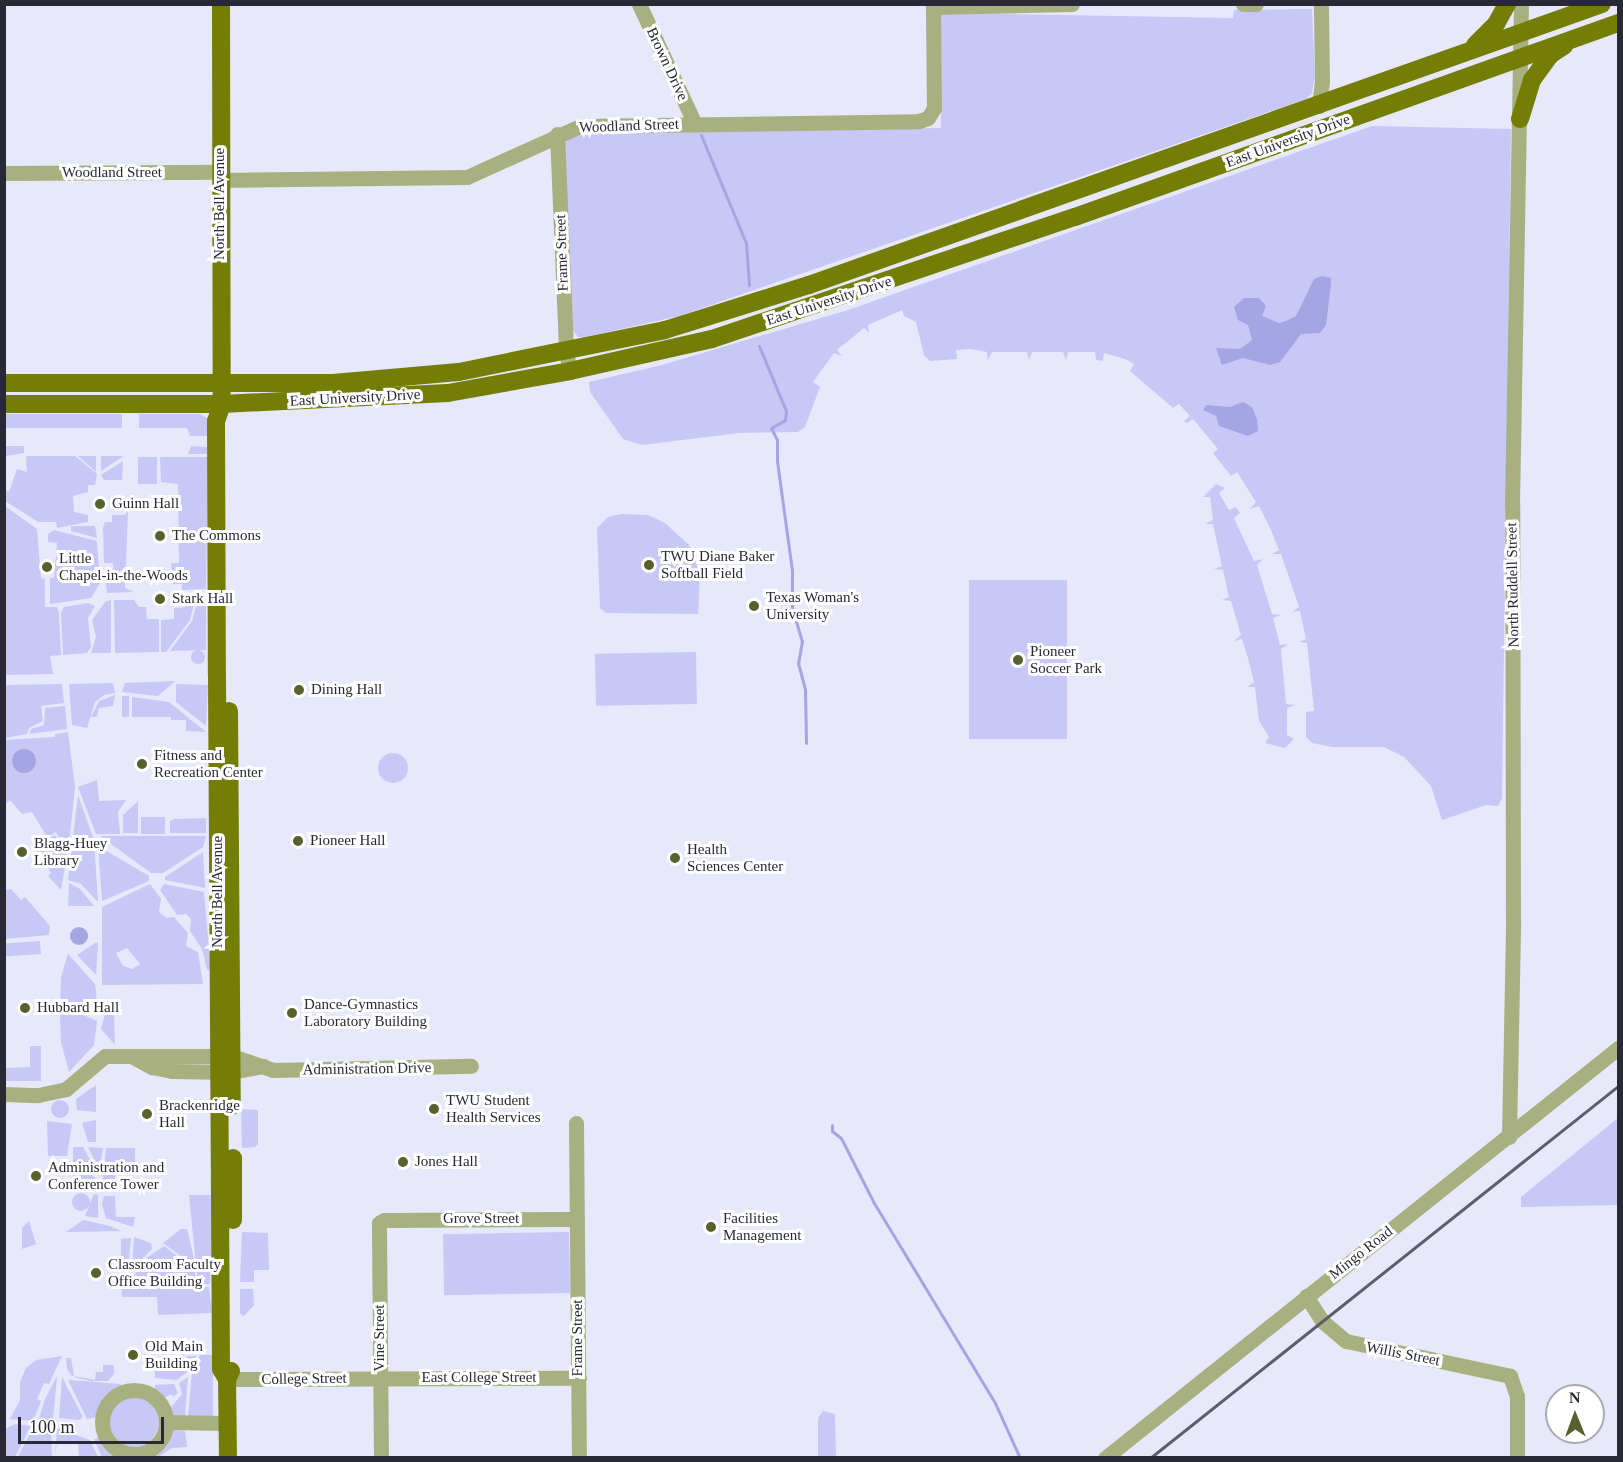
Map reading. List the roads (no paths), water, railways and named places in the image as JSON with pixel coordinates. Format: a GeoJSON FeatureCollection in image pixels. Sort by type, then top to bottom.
{"type":"FeatureCollection","features":[{"type":"Feature","properties":{"kind":"main road","name":"North Bell Avenue"},"geometry":{"type":"LineString","coordinates":[[221,4],[222,404],[228,420],[226,1064],[232,1368],[227,1379],[228,1458]]}},
{"type":"Feature","properties":{"kind":"main road"},"geometry":{"type":"LineString","coordinates":[[1470,50],[1496,24],[1507,4]]}},
{"type":"Feature","properties":{"kind":"main road","name":"East University Drive"},"geometry":{"type":"LineString","coordinates":[[4,383],[333,384],[459,372],[665,330],[809,285],[1602,4]]}},
{"type":"Feature","properties":{"kind":"main road","name":"East University Drive"},"geometry":{"type":"LineString","coordinates":[[4,404],[222,404],[448,393],[570,371],[712,339],[845,297],[1618,23]]}},
{"type":"Feature","properties":{"kind":"main road"},"geometry":{"type":"LineString","coordinates":[[1520,119],[1526,92],[1541,66],[1560,48],[1582,35]]}},
{"type":"Feature","properties":{"kind":"street","name":"Brown Drive"},"geometry":{"type":"LineString","coordinates":[[639,4],[695,124]]}},
{"type":"Feature","properties":{"kind":"street"},"geometry":{"type":"LineString","coordinates":[[933,6],[1072,4]]}},
{"type":"Feature","properties":{"kind":"street"},"geometry":{"type":"LineString","coordinates":[[1243,4],[1256,4]]}},
{"type":"Feature","properties":{"kind":"street"},"geometry":{"type":"LineString","coordinates":[[1305,4],[1322,5],[1322,81],[1318,106]]}},
{"type":"Feature","properties":{"kind":"street","name":"North Ruddell Street"},"geometry":{"type":"LineString","coordinates":[[1509,1137],[1514,822],[1512,505],[1521,4]]}},
{"type":"Feature","properties":{"kind":"street","name":"Woodland Street"},"geometry":{"type":"LineString","coordinates":[[4,173],[467,177],[557,134],[580,126],[919,121],[928,118],[934,108],[933,6]]}},
{"type":"Feature","properties":{"kind":"street","name":"Frame Street"},"geometry":{"type":"LineString","coordinates":[[557,134],[566,352],[570,371]]}},
{"type":"Feature","properties":{"kind":"street","name":"Mingo Road"},"geometry":{"type":"LineString","coordinates":[[1105,1458],[1618,1048]]}},
{"type":"Feature","properties":{"kind":"street","name":"Administration Drive"},"geometry":{"type":"LineString","coordinates":[[4,1094],[38,1095],[66,1089],[105,1056],[131,1056],[152,1067],[226,1064],[263,1066],[273,1070],[471,1066]]}},
{"type":"Feature","properties":{"kind":"street","name":"Frame Street"},"geometry":{"type":"LineString","coordinates":[[576,1124],[579,1458]]}},
{"type":"Feature","properties":{"kind":"street","name":"Grove Street"},"geometry":{"type":"LineString","coordinates":[[384,1220],[578,1219]]}},
{"type":"Feature","properties":{"kind":"street","name":"Vine Street"},"geometry":{"type":"LineString","coordinates":[[381,1458],[379,1223],[384,1220]]}},
{"type":"Feature","properties":{"kind":"street","name":"Willis Street"},"geometry":{"type":"LineString","coordinates":[[1306,1296],[1322,1321],[1346,1341],[1503,1373],[1515,1384],[1517,1458]]}},
{"type":"Feature","properties":{"kind":"street","name":"College Street"},"geometry":{"type":"LineString","coordinates":[[227,1379],[380,1378]]}},
{"type":"Feature","properties":{"kind":"street","name":"East College Street"},"geometry":{"type":"LineString","coordinates":[[380,1378],[579,1378]]}},
{"type":"Feature","properties":{"kind":"street"},"geometry":{"type":"LineString","coordinates":[[124,1392],[142,1392],[161,1406],[166,1422],[155,1446],[133,1456],[118,1450],[105,1436],[103,1415],[110,1401],[124,1392]]}},
{"type":"Feature","properties":{"kind":"street"},"geometry":{"type":"LineString","coordinates":[[166,1422],[228,1423]]}},
{"type":"Feature","properties":{"kind":"waterway"},"geometry":{"type":"LineString","coordinates":[[701,135],[746,243],[749,285]]}},
{"type":"Feature","properties":{"kind":"waterway"},"geometry":{"type":"LineString","coordinates":[[759,346],[786,411],[785,420],[771,428],[777,440],[777,461],[792,570],[792,607],[802,641],[798,663],[805,690],[806,743]]}},
{"type":"Feature","properties":{"kind":"waterway"},"geometry":{"type":"LineString","coordinates":[[832,1125],[832,1131],[841,1138],[874,1203],[995,1403],[1020,1458]]}},
{"type":"Feature","properties":{"kind":"railway"},"geometry":{"type":"LineString","coordinates":[[1150,1458],[1618,1086]]}},
{"type":"Feature","properties":{"kind":"place","name":"Guinn Hall"},"geometry":{"type":"Point","coordinates":[100,504]}},
{"type":"Feature","properties":{"kind":"place","name":"The Commons"},"geometry":{"type":"Point","coordinates":[160,536]}},
{"type":"Feature","properties":{"kind":"place","name":"TWU Diane Baker Softball Field"},"geometry":{"type":"Point","coordinates":[649,565]}},
{"type":"Feature","properties":{"kind":"place","name":"Little Chapel-in-the-Woods"},"geometry":{"type":"Point","coordinates":[47,567]}},
{"type":"Feature","properties":{"kind":"place","name":"Stark Hall"},"geometry":{"type":"Point","coordinates":[160,599]}},
{"type":"Feature","properties":{"kind":"place","name":"Texas Woman's University"},"geometry":{"type":"Point","coordinates":[754,606]}},
{"type":"Feature","properties":{"kind":"place","name":"Pioneer Soccer Park"},"geometry":{"type":"Point","coordinates":[1018,660]}},
{"type":"Feature","properties":{"kind":"place","name":"Dining Hall"},"geometry":{"type":"Point","coordinates":[299,690]}},
{"type":"Feature","properties":{"kind":"place","name":"Fitness and Recreation Center"},"geometry":{"type":"Point","coordinates":[142,764]}},
{"type":"Feature","properties":{"kind":"place","name":"Pioneer Hall"},"geometry":{"type":"Point","coordinates":[298,841]}},
{"type":"Feature","properties":{"kind":"place","name":"Blagg-Huey Library"},"geometry":{"type":"Point","coordinates":[22,852]}},
{"type":"Feature","properties":{"kind":"place","name":"Health Sciences Center"},"geometry":{"type":"Point","coordinates":[675,858]}},
{"type":"Feature","properties":{"kind":"place","name":"Hubbard Hall"},"geometry":{"type":"Point","coordinates":[25,1008]}},
{"type":"Feature","properties":{"kind":"place","name":"Dance-Gymnastics Laboratory Building"},"geometry":{"type":"Point","coordinates":[292,1013]}},
{"type":"Feature","properties":{"kind":"place","name":"TWU Student Health Services"},"geometry":{"type":"Point","coordinates":[434,1109]}},
{"type":"Feature","properties":{"kind":"place","name":"Brackenridge Hall"},"geometry":{"type":"Point","coordinates":[147,1114]}},
{"type":"Feature","properties":{"kind":"place","name":"Jones Hall"},"geometry":{"type":"Point","coordinates":[403,1162]}},
{"type":"Feature","properties":{"kind":"place","name":"Administration and Conference Tower"},"geometry":{"type":"Point","coordinates":[36,1176]}},
{"type":"Feature","properties":{"kind":"place","name":"Facilities Management"},"geometry":{"type":"Point","coordinates":[711,1227]}},
{"type":"Feature","properties":{"kind":"place","name":"Classroom Faculty Office Building"},"geometry":{"type":"Point","coordinates":[96,1273]}},
{"type":"Feature","properties":{"kind":"place","name":"Old Main Building"},"geometry":{"type":"Point","coordinates":[133,1355]}}]}
